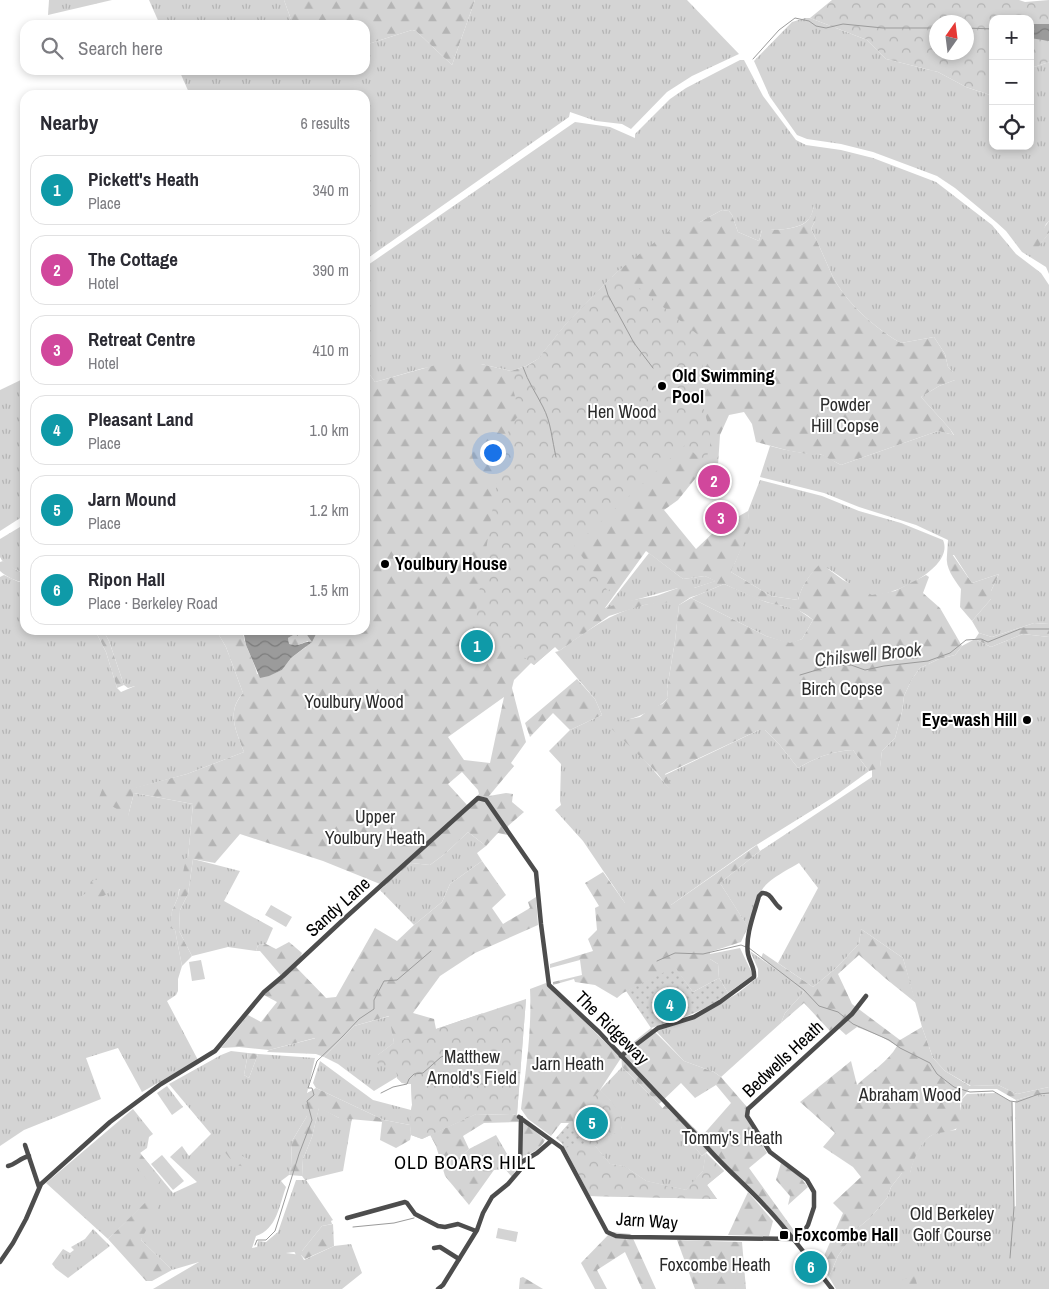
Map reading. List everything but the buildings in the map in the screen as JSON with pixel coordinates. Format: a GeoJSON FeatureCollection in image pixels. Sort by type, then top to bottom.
{"type":"FeatureCollection","features":[{"type":"Feature","properties":{"kind":"street","name":"Sandy Lane"},"geometry":{"type":"LineString","coordinates":[[39,1187],[110,1122],[161,1084],[215,1052],[264,992],[478,798],[483,798]]}},
{"type":"Feature","properties":{"kind":"street","name":"The Ridgeway"},"geometry":{"type":"LineString","coordinates":[[483,798],[536,872],[540,924],[549,985],[621,1056],[713,1155],[764,1205],[796,1241],[832,1289]]}},
{"type":"Feature","properties":{"kind":"street"},"geometry":{"type":"LineString","coordinates":[[621,1056],[658,1028],[694,1017],[720,1002],[754,977],[755,971],[748,954],[749,936],[759,896],[766,892],[775,905],[780,908]]}},
{"type":"Feature","properties":{"kind":"street","name":"Bedwells Heath"},"geometry":{"type":"LineString","coordinates":[[796,1241],[808,1225],[814,1207],[814,1192],[806,1180],[770,1152],[747,1116],[748,1109],[852,1014],[866,996]]}},
{"type":"Feature","properties":{"kind":"street"},"geometry":{"type":"LineString","coordinates":[[438,1289],[443,1285],[476,1231],[492,1197],[511,1181],[520,1170],[520,1163],[520,1118],[550,1141],[537,1153],[520,1163]]}},
{"type":"Feature","properties":{"kind":"street","name":"Jarn Way"},"geometry":{"type":"LineString","coordinates":[[550,1141],[562,1148],[607,1232],[611,1235],[796,1241]]}},
{"type":"Feature","properties":{"kind":"street"},"geometry":{"type":"LineString","coordinates":[[0,1262],[26,1219],[39,1187],[25,1145]]}},
{"type":"Feature","properties":{"kind":"street"},"geometry":{"type":"LineString","coordinates":[[8,1166],[29,1156]]}},
{"type":"Feature","properties":{"kind":"street"},"geometry":{"type":"LineString","coordinates":[[347,1218],[407,1203],[415,1214],[438,1226],[445,1227],[458,1224],[476,1231]]}},
{"type":"Feature","properties":{"kind":"street"},"geometry":{"type":"LineString","coordinates":[[434,1248],[440,1248],[458,1259]]}},
{"type":"Feature","properties":{"kind":"green space"},"geometry":{"type":"Polygon","coordinates":[[[49,0],[112,0],[48,15],[49,0]]]}},
{"type":"Feature","properties":{"kind":"green space"},"geometry":{"type":"Polygon","coordinates":[[[149,0],[284,0],[291,20],[158,20],[149,0]]]}},
{"type":"Feature","properties":{"kind":"green space"},"geometry":{"type":"Polygon","coordinates":[[[284,0],[475,0],[452,65],[416,31],[412,30],[370,43],[370,20],[291,20],[284,0]]]}},
{"type":"Feature","properties":{"kind":"green space"},"geometry":{"type":"Polygon","coordinates":[[[475,0],[687,0],[739,54],[692,76],[667,92],[631,129],[622,124],[596,121],[570,112],[569,117],[370,256],[370,90],[188,90],[181,75],[370,75],[370,43],[412,30],[416,31],[452,65],[475,0]]]}},
{"type":"Feature","properties":{"kind":"green space"},"geometry":{"type":"Polygon","coordinates":[[[832,0],[1019,0],[1025,2],[1049,0],[1049,62],[1034,67],[1034,15],[989,15],[989,95],[966,87],[938,72],[886,59],[867,40],[810,18],[832,0]]]}},
{"type":"Feature","properties":{"kind":"green space"},"geometry":{"type":"Polygon","coordinates":[[[810,18],[867,40],[886,59],[938,72],[966,87],[989,95],[989,150],[1034,150],[1034,67],[1049,62],[1049,221],[1036,249],[1049,233],[1049,274],[1046,267],[1022,252],[1006,231],[996,222],[955,188],[937,176],[873,152],[841,144],[807,139],[797,135],[770,97],[754,61],[792,22],[810,18]]]}},
{"type":"Feature","properties":{"kind":"green space"},"geometry":{"type":"Polygon","coordinates":[[[740,60],[744,60],[763,96],[796,140],[806,145],[841,150],[873,158],[936,182],[992,225],[1016,254],[1041,273],[1049,285],[1049,624],[1034,623],[992,637],[979,633],[972,621],[991,599],[991,591],[999,574],[972,583],[954,555],[947,555],[948,540],[916,525],[859,507],[824,493],[760,477],[770,446],[800,453],[822,455],[841,465],[938,431],[954,435],[921,397],[939,386],[955,380],[953,372],[948,367],[945,354],[934,337],[901,343],[881,330],[853,305],[832,275],[811,229],[815,221],[814,205],[810,217],[804,223],[786,229],[762,230],[759,241],[738,232],[729,211],[722,210],[700,222],[618,271],[566,324],[538,359],[526,366],[511,371],[481,364],[424,368],[375,382],[370,375],[370,264],[575,122],[610,127],[635,138],[635,134],[670,99],[686,88],[740,60]]]}},
{"type":"Feature","properties":{"kind":"green space"},"geometry":{"type":"Polygon","coordinates":[[[814,205],[817,210],[811,229],[832,275],[853,305],[881,330],[901,343],[934,337],[945,354],[948,367],[953,372],[960,372],[955,380],[939,386],[921,397],[954,436],[938,431],[841,465],[820,454],[814,455],[790,451],[756,442],[752,424],[744,412],[729,415],[720,435],[718,465],[703,469],[678,500],[664,510],[696,549],[718,528],[748,511],[750,529],[731,572],[771,596],[798,600],[806,581],[819,565],[824,566],[843,580],[872,595],[895,591],[926,575],[929,577],[923,593],[940,608],[962,646],[955,655],[939,659],[920,668],[912,679],[904,696],[895,738],[882,751],[880,768],[869,771],[853,750],[824,756],[798,768],[765,730],[759,730],[665,774],[671,784],[670,790],[657,773],[612,729],[630,719],[640,717],[651,708],[662,704],[668,698],[667,689],[679,605],[691,598],[766,636],[790,643],[802,639],[813,620],[803,612],[761,600],[724,584],[678,601],[644,605],[609,616],[559,651],[555,647],[534,665],[531,663],[514,680],[512,688],[526,742],[511,763],[514,766],[489,796],[506,793],[513,794],[512,802],[524,812],[508,826],[507,835],[498,833],[486,846],[468,832],[430,865],[411,863],[385,886],[323,861],[240,834],[215,863],[193,859],[188,894],[180,910],[179,931],[192,956],[182,966],[175,930],[170,928],[172,911],[178,897],[186,858],[188,858],[193,804],[134,793],[128,816],[99,798],[104,784],[118,792],[187,774],[244,752],[234,722],[235,708],[243,693],[226,647],[219,635],[243,635],[257,674],[268,676],[282,670],[291,658],[306,647],[308,641],[295,646],[289,644],[288,638],[293,635],[370,635],[370,375],[375,382],[450,361],[481,364],[511,371],[526,366],[538,359],[566,324],[618,271],[673,228],[700,222],[722,210],[729,211],[738,232],[759,241],[762,230],[787,229],[799,226],[808,220],[814,205]],[[646,551],[605,608],[627,601],[656,596],[678,588],[694,588],[715,581],[705,576],[683,579],[646,551]],[[504,697],[448,737],[464,760],[490,763],[504,697]],[[462,772],[448,784],[467,805],[479,794],[478,790],[462,772]]]}},
{"type":"Feature","properties":{"kind":"green space"},"geometry":{"type":"Polygon","coordinates":[[[1049,221],[1049,233],[1037,249],[1028,255],[1027,251],[1049,221]]]}},
{"type":"Feature","properties":{"kind":"green space","name":"Hen Wood"},"geometry":{"type":"Polygon","coordinates":[[[618,271],[702,338],[703,406],[710,432],[710,446],[705,463],[685,445],[574,546],[608,591],[614,584],[608,593],[602,611],[581,624],[534,665],[475,618],[501,457],[509,429],[520,415],[510,378],[538,359],[566,324],[618,271]]]}},
{"type":"Feature","properties":{"kind":"green space"},"geometry":{"type":"Polygon","coordinates":[[[20,380],[20,518],[0,531],[0,390],[20,380]]]}},
{"type":"Feature","properties":{"kind":"green space"},"geometry":{"type":"Polygon","coordinates":[[[760,480],[822,496],[859,511],[901,523],[943,540],[944,550],[940,560],[932,570],[920,578],[894,591],[882,594],[866,594],[832,571],[819,566],[801,590],[798,600],[771,596],[731,572],[749,529],[748,511],[760,480]]]}},
{"type":"Feature","properties":{"kind":"green space"},"geometry":{"type":"Polygon","coordinates":[[[20,527],[20,571],[4,563],[0,557],[0,539],[20,527]]]}},
{"type":"Feature","properties":{"kind":"green space"},"geometry":{"type":"Polygon","coordinates":[[[649,553],[683,579],[705,576],[716,581],[694,588],[678,588],[606,608],[649,553]]]}},
{"type":"Feature","properties":{"kind":"green space"},"geometry":{"type":"Polygon","coordinates":[[[952,554],[972,583],[999,574],[991,591],[991,599],[972,621],[960,607],[961,589],[947,564],[947,555],[952,554]]]}},
{"type":"Feature","properties":{"kind":"green space"},"geometry":{"type":"Polygon","coordinates":[[[3,561],[20,572],[20,581],[12,579],[0,571],[0,562],[3,561]]]}},
{"type":"Feature","properties":{"kind":"green space"},"geometry":{"type":"Polygon","coordinates":[[[4,575],[20,582],[20,635],[98,635],[106,652],[117,688],[121,692],[135,686],[128,688],[124,685],[106,635],[219,635],[226,647],[243,693],[235,707],[234,722],[244,752],[187,774],[132,789],[128,816],[134,793],[193,804],[188,858],[182,889],[179,889],[172,911],[171,928],[175,930],[182,966],[178,979],[178,991],[176,995],[167,1001],[198,1060],[142,1092],[118,1048],[86,1058],[101,1099],[24,1130],[0,1146],[0,577],[4,575]]]}},
{"type":"Feature","properties":{"kind":"green space"},"geometry":{"type":"Polygon","coordinates":[[[724,584],[766,602],[797,609],[813,620],[802,639],[790,644],[766,636],[691,598],[724,584]]]}},
{"type":"Feature","properties":{"kind":"green space"},"geometry":{"type":"Polygon","coordinates":[[[691,597],[679,605],[667,689],[668,698],[650,711],[630,719],[640,755],[670,789],[665,775],[759,730],[765,730],[798,768],[824,756],[853,750],[869,771],[832,798],[750,849],[671,905],[625,903],[583,841],[555,810],[561,805],[561,764],[549,751],[570,730],[602,715],[595,699],[555,652],[621,612],[650,604],[691,597]]]}},
{"type":"Feature","properties":{"kind":"green space"},"geometry":{"type":"Polygon","coordinates":[[[1034,623],[1049,624],[1049,637],[1023,634],[991,647],[975,639],[979,633],[992,637],[1034,623]]]}},
{"type":"Feature","properties":{"kind":"green space"},"geometry":{"type":"Polygon","coordinates":[[[1023,634],[1049,637],[1049,1087],[1017,1094],[998,1085],[971,1086],[945,1071],[933,1058],[922,1027],[903,958],[861,929],[859,944],[835,969],[813,987],[778,963],[818,888],[799,863],[777,876],[764,888],[756,903],[749,929],[720,883],[760,851],[872,777],[872,770],[880,767],[882,751],[895,738],[904,696],[920,668],[939,659],[955,655],[962,646],[975,639],[991,647],[1023,634]]]}},
{"type":"Feature","properties":{"kind":"green space"},"geometry":{"type":"Polygon","coordinates":[[[98,635],[106,635],[109,641],[124,685],[117,688],[106,652],[98,635]]]}},
{"type":"Feature","properties":{"kind":"green space"},"geometry":{"type":"Polygon","coordinates":[[[577,679],[595,699],[602,715],[570,730],[553,713],[530,737],[525,723],[577,679]]]}},
{"type":"Feature","properties":{"kind":"green space"},"geometry":{"type":"Polygon","coordinates":[[[468,832],[486,846],[477,853],[482,861],[450,884],[442,902],[414,925],[380,890],[411,863],[430,865],[468,832]]]}},
{"type":"Feature","properties":{"kind":"green space"},"geometry":{"type":"Polygon","coordinates":[[[757,845],[760,851],[720,883],[748,927],[741,942],[710,952],[710,959],[718,964],[719,978],[693,992],[675,968],[623,993],[617,998],[595,985],[575,982],[574,979],[553,985],[553,982],[582,975],[580,960],[550,968],[550,964],[593,951],[588,939],[597,930],[595,908],[599,906],[585,883],[603,872],[625,903],[656,884],[671,905],[757,845]]]}},
{"type":"Feature","properties":{"kind":"green space"},"geometry":{"type":"Polygon","coordinates":[[[193,859],[240,871],[224,901],[273,928],[266,944],[258,945],[256,951],[228,947],[192,956],[179,931],[180,910],[188,894],[193,859]]]}},
{"type":"Feature","properties":{"kind":"green space"},"geometry":{"type":"Polygon","coordinates":[[[482,861],[506,895],[492,908],[503,924],[530,908],[528,902],[536,897],[538,925],[475,953],[440,976],[413,1013],[434,1019],[436,1029],[483,1013],[412,1105],[411,1084],[402,1083],[397,1078],[396,1071],[377,1063],[378,1055],[394,1043],[389,1016],[354,1026],[324,1057],[316,1054],[315,1038],[269,1050],[239,1047],[221,1048],[248,1015],[261,1022],[277,1002],[264,995],[283,978],[260,951],[256,951],[258,945],[266,944],[276,949],[289,942],[302,953],[296,967],[326,998],[336,997],[375,928],[397,941],[442,902],[450,884],[482,861]]]}},
{"type":"Feature","properties":{"kind":"green space"},"geometry":{"type":"Polygon","coordinates":[[[104,878],[110,882],[112,888],[109,892],[100,897],[68,904],[88,892],[91,881],[104,878]]]}},
{"type":"Feature","properties":{"kind":"green space"},"geometry":{"type":"Polygon","coordinates":[[[271,905],[292,917],[286,927],[265,915],[271,905]]]}},
{"type":"Feature","properties":{"kind":"green space","name":"Abraham Wood"},"geometry":{"type":"Polygon","coordinates":[[[861,929],[903,958],[916,1003],[859,955],[838,974],[852,1004],[900,1040],[922,1027],[933,1058],[945,1071],[970,1086],[998,1085],[1017,1094],[1049,1087],[1049,1094],[1016,1100],[997,1089],[969,1089],[960,1101],[961,1125],[952,1131],[930,1136],[926,1140],[916,1157],[910,1174],[902,1173],[891,1187],[887,1198],[871,1217],[858,1228],[838,1256],[829,1277],[820,1265],[843,1213],[833,1203],[861,1177],[853,1167],[823,1147],[835,1133],[800,1102],[851,1061],[857,1085],[884,1062],[897,1046],[882,1037],[857,1027],[846,1035],[836,1026],[830,1031],[804,1003],[781,1023],[785,1013],[804,992],[761,958],[763,953],[813,987],[835,969],[859,944],[861,929]]]}},
{"type":"Feature","properties":{"kind":"green space"},"geometry":{"type":"Polygon","coordinates":[[[740,948],[753,975],[728,993],[719,978],[718,964],[710,959],[710,954],[740,948]]]}},
{"type":"Feature","properties":{"kind":"green space"},"geometry":{"type":"Polygon","coordinates":[[[750,951],[804,992],[785,1013],[781,1023],[721,1077],[714,1072],[684,1061],[656,1031],[708,1011],[738,993],[758,977],[758,969],[750,951]]]}},
{"type":"Feature","properties":{"kind":"green space"},"geometry":{"type":"Polygon","coordinates":[[[201,960],[205,979],[192,981],[189,962],[201,960]]]}},
{"type":"Feature","properties":{"kind":"green space"},"geometry":{"type":"Polygon","coordinates":[[[675,967],[693,992],[719,978],[728,993],[701,1010],[651,1028],[626,991],[675,967]]]}},
{"type":"Feature","properties":{"kind":"green space","name":"Jarn Heath"},"geometry":{"type":"Polygon","coordinates":[[[546,983],[621,1058],[600,1090],[616,1107],[622,1130],[605,1138],[595,1146],[610,1164],[624,1166],[646,1181],[686,1190],[703,1171],[706,1153],[724,1171],[707,1185],[717,1199],[590,1196],[583,1135],[569,1123],[561,1123],[551,1136],[528,1119],[521,1109],[527,1064],[530,989],[546,983]]]}},
{"type":"Feature","properties":{"kind":"green space","name":"Matthew Arnold's Field"},"geometry":{"type":"Polygon","coordinates":[[[526,999],[517,1114],[476,1114],[422,1139],[411,1135],[410,1125],[384,1120],[316,1088],[313,1083],[320,1061],[373,1100],[411,1110],[412,1105],[526,999]]]}},
{"type":"Feature","properties":{"kind":"green space","name":"Matthew Arnold's Field"},"geometry":{"type":"Polygon","coordinates":[[[526,999],[517,1114],[476,1114],[422,1139],[411,1135],[411,1084],[402,1083],[397,1078],[396,1071],[377,1063],[378,1055],[394,1043],[526,999]]]}},
{"type":"Feature","properties":{"kind":"green space"},"geometry":{"type":"Polygon","coordinates":[[[390,1016],[394,1043],[378,1055],[396,1071],[397,1077],[374,1091],[338,1064],[324,1057],[354,1026],[390,1016]]]}},
{"type":"Feature","properties":{"kind":"green space","name":"Tommy's Heath"},"geometry":{"type":"Polygon","coordinates":[[[651,1028],[684,1061],[714,1072],[721,1077],[747,1107],[746,1118],[767,1153],[749,1168],[798,1236],[795,1237],[710,1149],[702,1156],[662,1109],[668,1102],[702,1136],[731,1103],[716,1085],[695,1098],[681,1083],[659,1104],[622,1067],[621,1052],[651,1028]]]}},
{"type":"Feature","properties":{"kind":"green space"},"geometry":{"type":"Polygon","coordinates":[[[316,1038],[316,1054],[267,1052],[269,1050],[316,1038]]]}},
{"type":"Feature","properties":{"kind":"green space"},"geometry":{"type":"Polygon","coordinates":[[[231,1051],[248,1053],[244,1075],[249,1078],[258,1054],[315,1058],[307,1093],[307,1116],[292,1141],[291,1166],[289,1175],[281,1181],[286,1187],[279,1209],[269,1228],[256,1236],[252,1248],[257,1247],[258,1241],[266,1242],[278,1232],[296,1180],[305,1180],[302,1176],[303,1159],[312,1137],[319,1107],[339,1118],[352,1118],[343,1171],[306,1180],[333,1220],[331,1221],[332,1224],[322,1226],[302,1251],[286,1253],[301,1255],[304,1260],[334,1246],[351,1244],[362,1273],[342,1289],[153,1289],[199,1262],[172,1270],[141,1240],[152,1197],[108,1239],[46,1183],[133,1109],[153,1134],[149,1137],[147,1148],[140,1153],[173,1193],[197,1182],[170,1157],[182,1146],[189,1156],[211,1134],[169,1084],[231,1051]]]}},
{"type":"Feature","properties":{"kind":"green space"},"geometry":{"type":"Polygon","coordinates":[[[248,1053],[258,1054],[249,1078],[244,1075],[248,1053]]]}},
{"type":"Feature","properties":{"kind":"green space"},"geometry":{"type":"Polygon","coordinates":[[[622,1067],[659,1104],[702,1156],[706,1153],[703,1171],[686,1190],[646,1181],[624,1166],[610,1164],[595,1146],[622,1129],[611,1101],[600,1090],[622,1067]]]}},
{"type":"Feature","properties":{"kind":"green space"},"geometry":{"type":"Polygon","coordinates":[[[167,1086],[183,1107],[172,1115],[157,1093],[167,1086]]]}},
{"type":"Feature","properties":{"kind":"green space"},"geometry":{"type":"Polygon","coordinates":[[[316,1088],[384,1120],[410,1125],[410,1140],[396,1148],[380,1140],[382,1122],[339,1118],[319,1108],[312,1137],[303,1159],[302,1176],[289,1175],[292,1141],[307,1116],[307,1093],[316,1088]]]}},
{"type":"Feature","properties":{"kind":"green space"},"geometry":{"type":"Polygon","coordinates":[[[600,1090],[616,1107],[622,1130],[605,1138],[595,1146],[610,1164],[624,1166],[646,1181],[686,1190],[703,1171],[706,1153],[724,1171],[707,1185],[717,1199],[590,1196],[562,1143],[556,1138],[600,1090]]]}},
{"type":"Feature","properties":{"kind":"green space","name":"Old Berkeley Golf Course"},"geometry":{"type":"Polygon","coordinates":[[[996,1093],[1012,1102],[1014,1207],[1016,1206],[1015,1103],[1016,1100],[1030,1096],[1049,1094],[1049,1289],[836,1289],[829,1277],[838,1256],[858,1228],[871,1217],[887,1198],[891,1187],[902,1173],[910,1173],[915,1157],[927,1138],[943,1131],[956,1130],[961,1106],[960,1101],[967,1094],[996,1093]]]}},
{"type":"Feature","properties":{"kind":"green space"},"geometry":{"type":"Polygon","coordinates":[[[476,1114],[517,1114],[519,1122],[484,1123],[463,1136],[469,1149],[453,1163],[453,1175],[466,1172],[479,1178],[484,1164],[494,1170],[469,1205],[445,1176],[436,1146],[430,1135],[476,1114]]]}},
{"type":"Feature","properties":{"kind":"green space"},"geometry":{"type":"Polygon","coordinates":[[[525,1122],[545,1140],[535,1151],[522,1156],[523,1124],[525,1122]]]}},
{"type":"Feature","properties":{"kind":"green space"},"geometry":{"type":"Polygon","coordinates":[[[569,1123],[583,1135],[586,1146],[577,1145],[564,1148],[562,1143],[556,1138],[569,1123]]]}},
{"type":"Feature","properties":{"kind":"green space"},"geometry":{"type":"Polygon","coordinates":[[[496,1135],[513,1164],[518,1165],[512,1177],[505,1169],[494,1170],[484,1165],[480,1179],[453,1175],[453,1163],[469,1149],[496,1135]]]}},
{"type":"Feature","properties":{"kind":"green space"},"geometry":{"type":"Polygon","coordinates":[[[227,1148],[256,1163],[252,1168],[235,1165],[224,1151],[227,1148]]]}},
{"type":"Feature","properties":{"kind":"green space"},"geometry":{"type":"Polygon","coordinates":[[[140,1153],[161,1179],[155,1190],[131,1160],[140,1153]]]}},
{"type":"Feature","properties":{"kind":"green space"},"geometry":{"type":"Polygon","coordinates":[[[162,1155],[184,1181],[173,1190],[151,1164],[162,1155]]]}},
{"type":"Feature","properties":{"kind":"green space"},"geometry":{"type":"Polygon","coordinates":[[[781,1163],[800,1177],[808,1187],[788,1205],[790,1196],[776,1180],[781,1163]]]}},
{"type":"Feature","properties":{"kind":"green space"},"geometry":{"type":"Polygon","coordinates":[[[748,1192],[773,1221],[769,1236],[728,1235],[748,1192]]]}},
{"type":"Feature","properties":{"kind":"green space"},"geometry":{"type":"Polygon","coordinates":[[[152,1196],[160,1203],[141,1240],[172,1270],[152,1281],[146,1281],[108,1239],[152,1196]]]}},
{"type":"Feature","properties":{"kind":"green space"},"geometry":{"type":"Polygon","coordinates":[[[333,1224],[334,1246],[305,1259],[301,1255],[296,1255],[294,1251],[302,1251],[322,1226],[333,1224]]]}},
{"type":"Feature","properties":{"kind":"green space"},"geometry":{"type":"Polygon","coordinates":[[[498,1228],[518,1232],[516,1242],[496,1238],[498,1228]]]}},
{"type":"Feature","properties":{"kind":"green space"},"geometry":{"type":"Polygon","coordinates":[[[93,1229],[110,1246],[68,1278],[52,1264],[63,1249],[70,1253],[74,1250],[71,1247],[85,1239],[93,1229]]]}},
{"type":"Feature","properties":{"kind":"green space"},"geometry":{"type":"Polygon","coordinates":[[[611,1232],[631,1234],[656,1289],[642,1289],[625,1252],[597,1270],[607,1289],[595,1289],[581,1263],[611,1232]]]}},
{"type":"Feature","properties":{"kind":"green space","name":"Foxcombe Heath"},"geometry":{"type":"Polygon","coordinates":[[[677,1240],[742,1242],[746,1289],[695,1289],[677,1240]]]}},
{"type":"Feature","properties":{"kind":"green space"},"geometry":{"type":"Polygon","coordinates":[[[915,1275],[917,1285],[915,1289],[880,1289],[915,1275]]]}},
{"type":"Feature","properties":{"kind":"green space"},"geometry":{"type":"Polygon","coordinates":[[[523,1277],[543,1289],[519,1289],[520,1278],[523,1277]]]}},
{"type":"Feature","properties":{"kind":"water"},"geometry":{"type":"Polygon","coordinates":[[[1034,24],[1049,24],[1049,41],[1034,39],[1034,24]]]}},
{"type":"Feature","properties":{"kind":"water"},"geometry":{"type":"Polygon","coordinates":[[[244,635],[293,635],[288,638],[289,644],[299,645],[312,642],[291,658],[282,670],[260,678],[246,645],[244,635]]]}},
{"type":"Feature","properties":{"kind":"water"},"geometry":{"type":"Polygon","coordinates":[[[307,635],[316,635],[312,642],[307,635]]]}},
{"type":"Feature","properties":{"kind":"waterway"},"geometry":{"type":"LineString","coordinates":[[753,59],[779,30],[795,18],[826,28],[843,24],[883,28],[929,28]]}},
{"type":"Feature","properties":{"kind":"waterway"},"geometry":{"type":"LineString","coordinates":[[974,28],[989,29]]}},
{"type":"Feature","properties":{"kind":"waterway"},"geometry":{"type":"LineString","coordinates":[[605,285],[608,295],[634,343],[653,368]]}},
{"type":"Feature","properties":{"kind":"waterway"},"geometry":{"type":"LineString","coordinates":[[523,367],[546,413],[556,457]]}},
{"type":"Feature","properties":{"kind":"waterway","name":"Chilswell Brook"},"geometry":{"type":"LineString","coordinates":[[800,675],[830,666],[851,665],[865,670],[928,661],[950,653],[966,640],[981,639],[988,642],[1020,629],[1049,629]]}},
{"type":"Feature","properties":{"kind":"waterway"},"geometry":{"type":"LineString","coordinates":[[657,961],[675,953],[703,954],[741,945],[746,947]]}},
{"type":"Feature","properties":{"kind":"waterway"},"geometry":{"type":"LineString","coordinates":[[749,948],[804,990],[819,1006],[838,1012],[853,1024],[889,1040],[900,1048],[930,1063],[937,1074],[954,1087],[970,1092],[993,1091],[1010,1101],[1017,1102],[1039,1094],[1049,1093]]}},
{"type":"Feature","properties":{"kind":"waterway"},"geometry":{"type":"LineString","coordinates":[[255,1245],[257,1240],[266,1240],[275,1231],[299,1154],[312,1120],[307,1101],[314,1095],[312,1088],[308,1088],[317,1061],[359,1019],[374,1009],[374,1000],[384,981],[397,980],[431,951]]}},
{"type":"Feature","properties":{"kind":"waterway"},"geometry":{"type":"LineString","coordinates":[[381,1093],[393,1087],[407,1084],[414,1074],[423,1073],[441,1057],[452,1053]]}},
{"type":"Feature","properties":{"kind":"waterway"},"geometry":{"type":"LineString","coordinates":[[1010,1258],[1014,1207],[1012,1102]]}},
{"type":"Feature","properties":{"kind":"waterway"},"geometry":{"type":"LineString","coordinates":[[353,1227],[394,1223],[414,1218]]}},
{"type":"Feature","properties":{"kind":"place","name":"Old Swimming Pool"},"geometry":{"type":"Point","coordinates":[662,386]}},
{"type":"Feature","properties":{"kind":"place","name":"The Cottage"},"geometry":{"type":"Point","coordinates":[714,481]}},
{"type":"Feature","properties":{"kind":"place","name":"Retreat Centre"},"geometry":{"type":"Point","coordinates":[721,518]}},
{"type":"Feature","properties":{"kind":"place","name":"Youlbury House"},"geometry":{"type":"Point","coordinates":[385,564]}},
{"type":"Feature","properties":{"kind":"place","name":"Pickett's Heath"},"geometry":{"type":"Point","coordinates":[477,646]}},
{"type":"Feature","properties":{"kind":"place","name":"Eye-wash Hill"},"geometry":{"type":"Point","coordinates":[1027,720]}},
{"type":"Feature","properties":{"kind":"place","name":"Pleasant Land"},"geometry":{"type":"Point","coordinates":[670,1005]}},
{"type":"Feature","properties":{"kind":"place","name":"Jarn Mound"},"geometry":{"type":"Point","coordinates":[592,1123]}},
{"type":"Feature","properties":{"kind":"place","name":"Foxcombe Hall"},"geometry":{"type":"Point","coordinates":[784,1235]}},
{"type":"Feature","properties":{"kind":"place","name":"Ripon Hall"},"geometry":{"type":"Point","coordinates":[811,1267]}},
{"type":"Feature","properties":{"kind":"district","name":"OLD BOARS HILL"},"geometry":{"type":"Point","coordinates":[465,1162]}},
{"type":"Feature","properties":{"kind":"park label","name":"Powder Hill Copse"},"geometry":{"type":"Point","coordinates":[845,415]}},
{"type":"Feature","properties":{"kind":"park label","name":"Birch Copse"},"geometry":{"type":"Point","coordinates":[842,689]}},
{"type":"Feature","properties":{"kind":"park label","name":"Youlbury Wood"},"geometry":{"type":"Point","coordinates":[354,702]}},
{"type":"Feature","properties":{"kind":"park label","name":"Upper Youlbury Heath"},"geometry":{"type":"Point","coordinates":[375,828]}}]}
